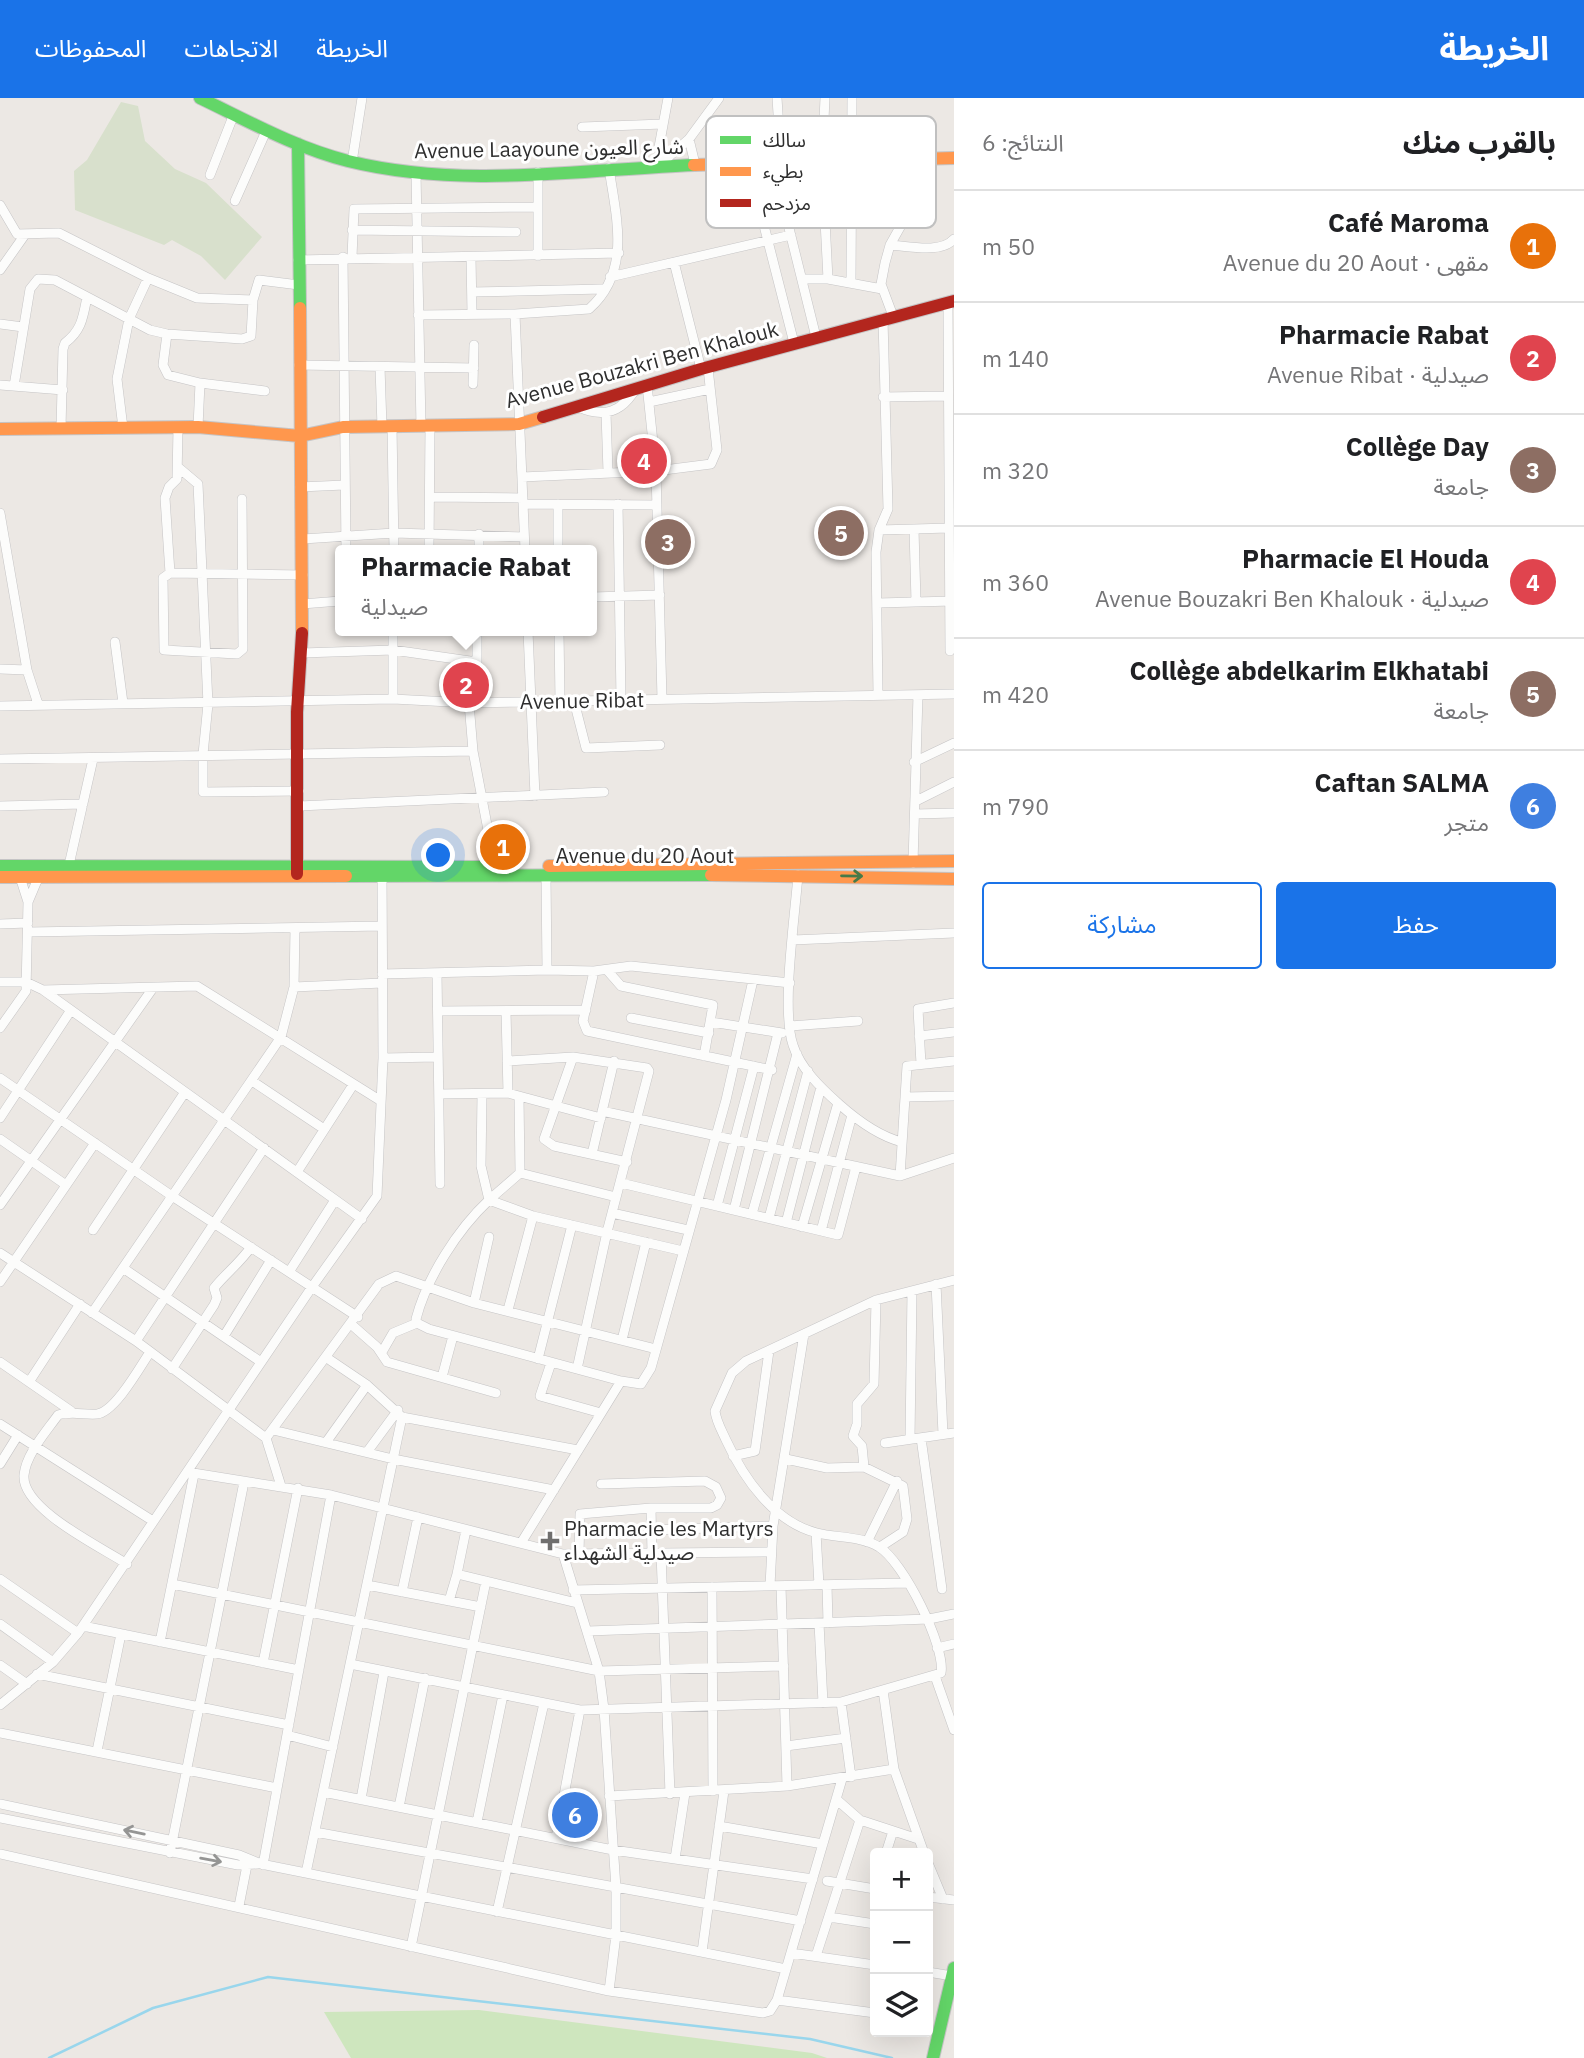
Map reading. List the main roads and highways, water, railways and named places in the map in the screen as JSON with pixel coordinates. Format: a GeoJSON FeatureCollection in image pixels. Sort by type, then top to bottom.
{"type":"FeatureCollection","features":[{"type":"Feature","properties":{"kind":"main road","name":"Avenue Laayoune شارع العيون"},"geometry":{"type":"LineString","coordinates":[[204,99],[298,144],[352,162],[416,173],[537,172],[706,164]]}},
{"type":"Feature","properties":{"kind":"main road"},"geometry":{"type":"LineString","coordinates":[[297,871],[298,702],[303,575],[298,144]]}},
{"type":"Feature","properties":{"kind":"main road","name":"Avenue Laayoune شارع العيون"},"geometry":{"type":"LineString","coordinates":[[936,159],[954,158]]}},
{"type":"Feature","properties":{"kind":"main road","name":"Avenue Bouzakri Ben Khalouk"},"geometry":{"type":"LineString","coordinates":[[0,429],[198,427],[300,436],[343,427],[519,424],[705,368],[951,302]]}},
{"type":"Feature","properties":{"kind":"main road","name":"Avenue du 20 Aout"},"geometry":{"type":"LineString","coordinates":[[382,872],[495,867],[954,861]]}},
{"type":"Feature","properties":{"kind":"main road","name":"Avenue du 20 Aout"},"geometry":{"type":"LineString","coordinates":[[0,866],[69,865],[546,876],[797,875],[954,879]]}},
{"type":"Feature","properties":{"kind":"main road","name":"Avenue du 20 Aout"},"geometry":{"type":"LineString","coordinates":[[0,877],[297,871]]}},
{"type":"Feature","properties":{"kind":"main road"},"geometry":{"type":"LineString","coordinates":[[933,2058],[953,1972]]}},
{"type":"Feature","properties":{"kind":"waterway"},"geometry":{"type":"LineString","coordinates":[[49,2058],[153,2008],[268,1977],[810,2039],[892,2058]]}},
{"type":"Feature","properties":{"kind":"place","name":"Pharmacie El Houda"},"geometry":{"type":"Point","coordinates":[644,461]}},
{"type":"Feature","properties":{"kind":"place","name":"Collège abdelkarim Elkhatabi"},"geometry":{"type":"Point","coordinates":[841,533]}},
{"type":"Feature","properties":{"kind":"place","name":"Collège Day"},"geometry":{"type":"Point","coordinates":[668,542]}},
{"type":"Feature","properties":{"kind":"place","name":"Pharmacie Rabat"},"geometry":{"type":"Point","coordinates":[466,685]}},
{"type":"Feature","properties":{"kind":"place","name":"Café Maroma"},"geometry":{"type":"Point","coordinates":[503,847]}},
{"type":"Feature","properties":{"kind":"place","name":"Pharmacie les Martyrs صيدلية الشهداء"},"geometry":{"type":"Point","coordinates":[550,1541]}},
{"type":"Feature","properties":{"kind":"place","name":"Caftan SALMA"},"geometry":{"type":"Point","coordinates":[575,1815]}}]}
